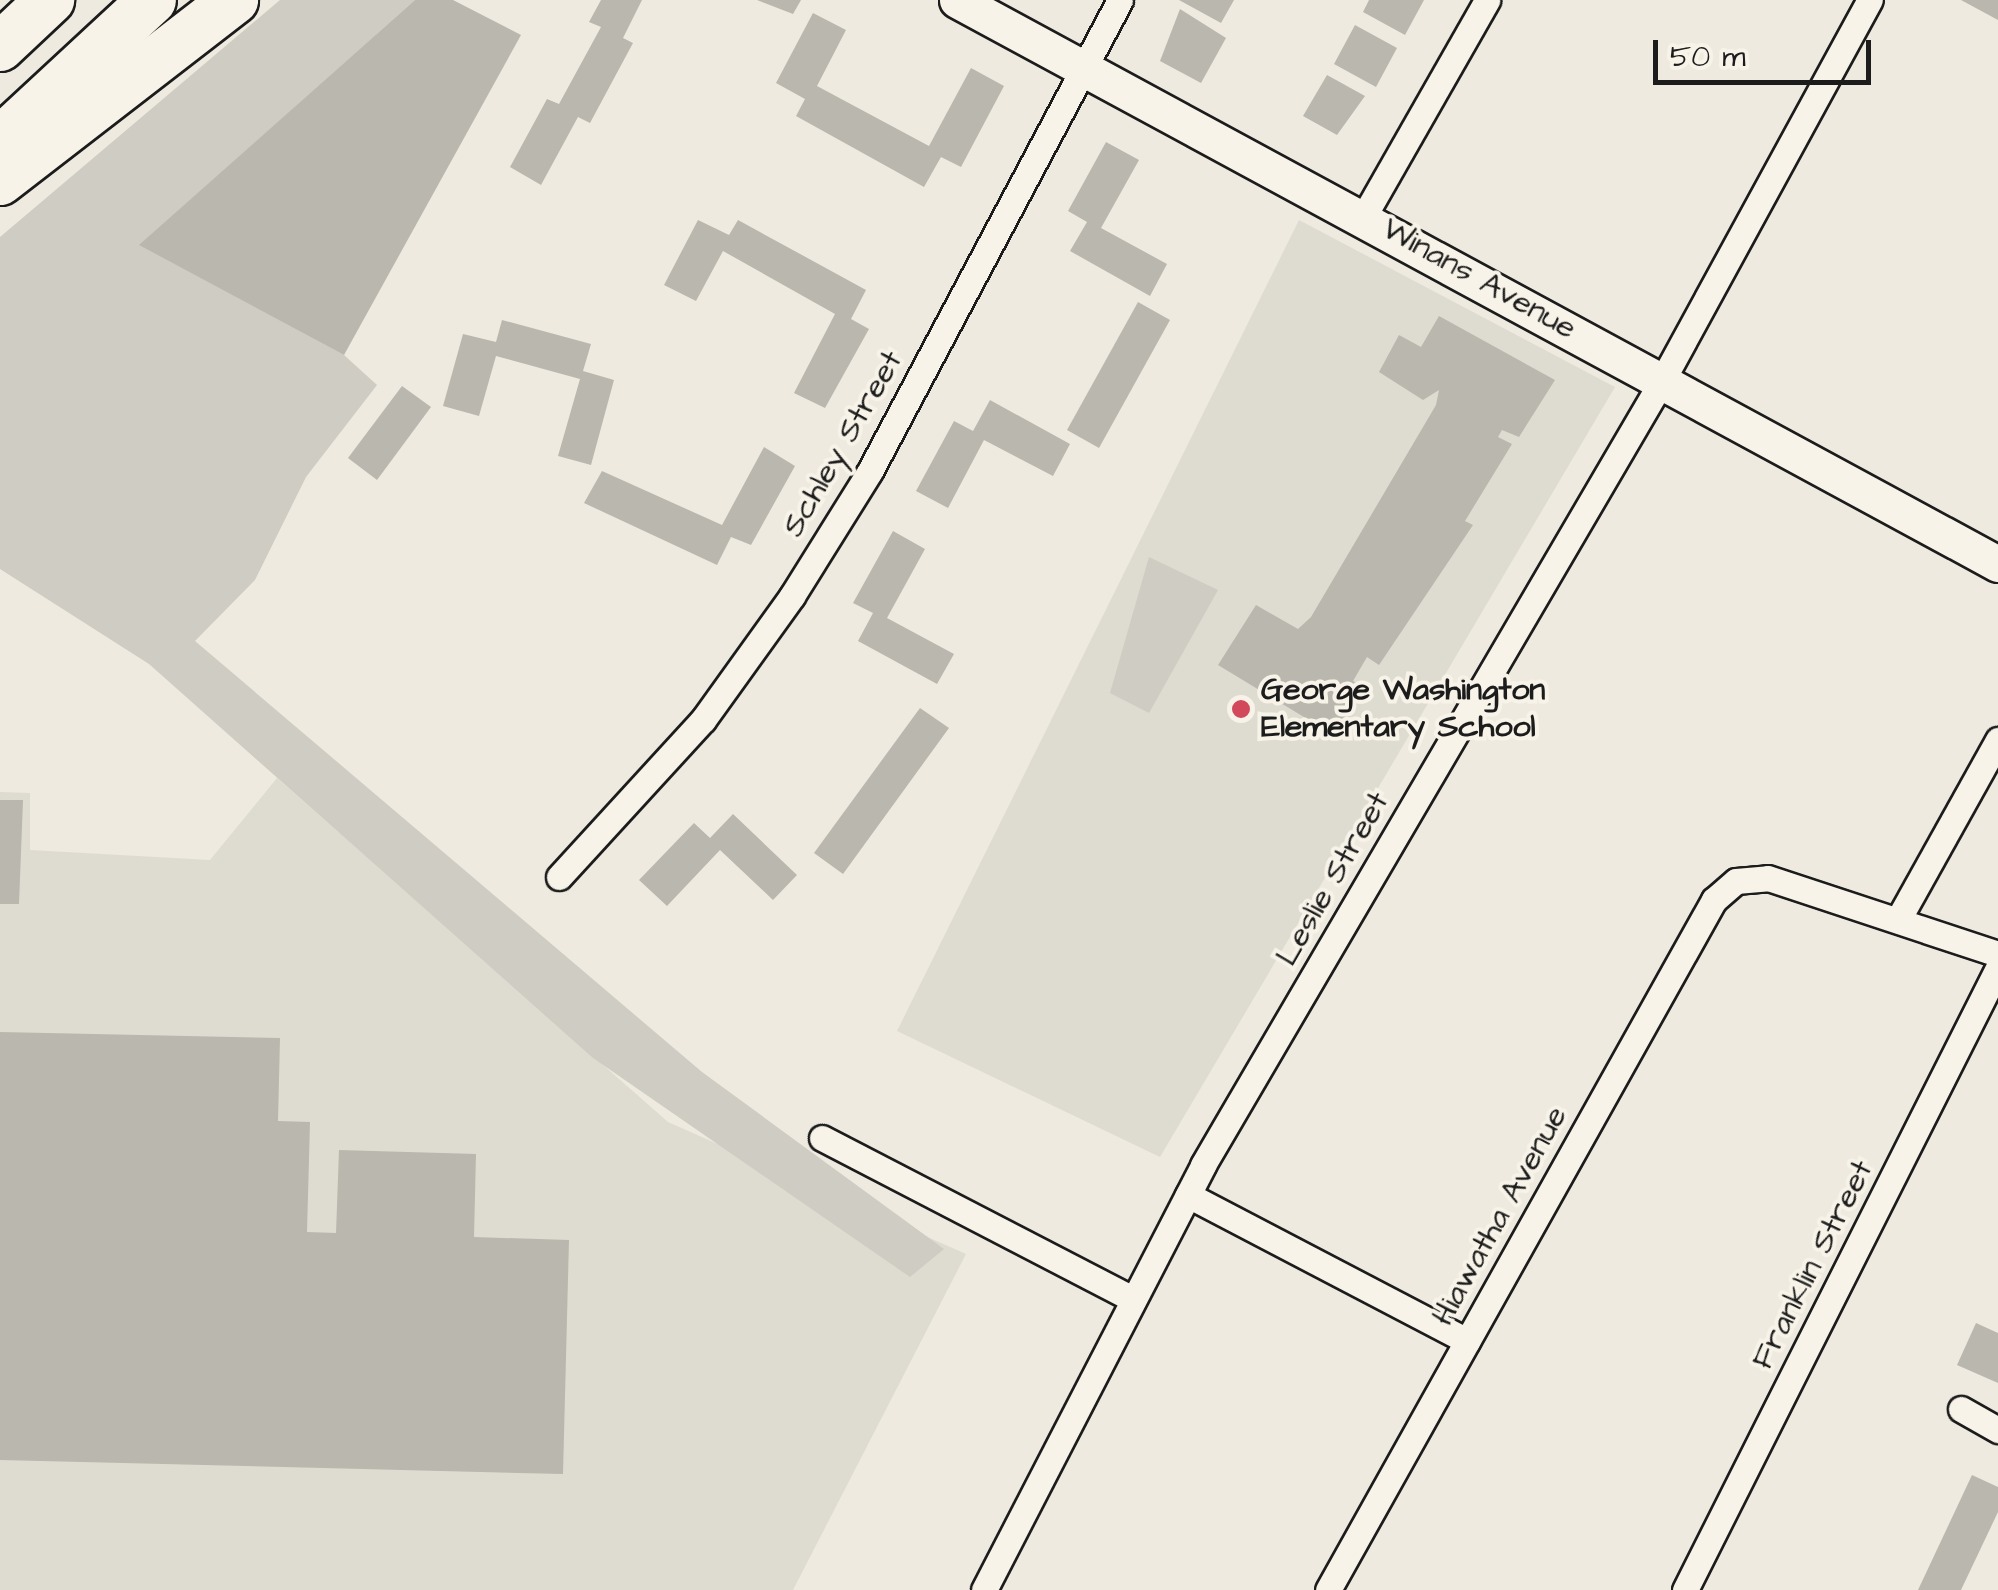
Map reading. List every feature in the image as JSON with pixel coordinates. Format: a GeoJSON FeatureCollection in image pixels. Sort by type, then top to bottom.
{"type":"FeatureCollection","features":[{"type":"Feature","properties":{"kind":"highway"},"geometry":{"type":"LineString","coordinates":[[0,47],[50,0]]}},
{"type":"Feature","properties":{"kind":"highway"},"geometry":{"type":"LineString","coordinates":[[0,141],[152,0]]}},
{"type":"Feature","properties":{"kind":"highway"},"geometry":{"type":"LineString","coordinates":[[0,181],[234,0]]}},
{"type":"Feature","properties":{"kind":"street","name":"Winans Avenue"},"geometry":{"type":"LineString","coordinates":[[956,0],[1364,216],[1998,564]]}},
{"type":"Feature","properties":{"kind":"street","name":"Schley Street"},"geometry":{"type":"LineString","coordinates":[[559,877],[702,720],[792,596],[870,472],[1120,0]]}},
{"type":"Feature","properties":{"kind":"street"},"geometry":{"type":"LineString","coordinates":[[1364,216],[1487,0]]}},
{"type":"Feature","properties":{"kind":"street","name":"Leslie Street"},"geometry":{"type":"LineString","coordinates":[[984,1590],[1131,1298],[1188,1195],[1662,380],[1870,0]]}},
{"type":"Feature","properties":{"kind":"street"},"geometry":{"type":"LineString","coordinates":[[1998,740],[1899,918],[1998,954]]}},
{"type":"Feature","properties":{"kind":"street","name":"Hiawatha Avenue"},"geometry":{"type":"LineString","coordinates":[[1328,1590],[1714,900],[1736,880],[1768,878],[1899,918]]}},
{"type":"Feature","properties":{"kind":"street","name":"Franklin Street"},"geometry":{"type":"LineString","coordinates":[[1686,1590],[1998,968]]}},
{"type":"Feature","properties":{"kind":"street"},"geometry":{"type":"LineString","coordinates":[[822,1138],[1131,1298]]}},
{"type":"Feature","properties":{"kind":"street"},"geometry":{"type":"LineString","coordinates":[[1188,1195],[1467,1341]]}},
{"type":"Feature","properties":{"kind":"street"},"geometry":{"type":"LineString","coordinates":[[1961,1409],[1998,1430]]}},
{"type":"Feature","properties":{"kind":"shaded area"},"geometry":{"type":"Polygon","coordinates":[[[280,0],[415,0],[140,245],[344,355],[377,385],[306,477],[255,580],[195,641],[702,1072],[944,1249],[910,1277],[593,1058],[149,664],[0,569],[0,237],[280,0]]]}},
{"type":"Feature","properties":{"kind":"shaded area","name":"George Washington Elementary School"},"geometry":{"type":"Polygon","coordinates":[[[1299,220],[1615,387],[1160,1157],[897,1031],[1299,220]]]}},
{"type":"Feature","properties":{"kind":"shaded area"},"geometry":{"type":"Polygon","coordinates":[[[1149,557],[1218,590],[1149,713],[1110,693],[1149,557]]]}},
{"type":"Feature","properties":{"kind":"shaded area"},"geometry":{"type":"Polygon","coordinates":[[[277,778],[668,1122],[966,1254],[793,1590],[0,1590],[0,792],[30,793],[30,850],[210,860],[277,778]]]}},
{"type":"Feature","properties":{"kind":"building"},"geometry":{"type":"Polygon","coordinates":[[[415,0],[453,0],[521,35],[344,355],[139,245],[415,0]]]}},
{"type":"Feature","properties":{"kind":"building"},"geometry":{"type":"Polygon","coordinates":[[[601,0],[642,0],[623,38],[633,43],[590,123],[578,117],[541,185],[510,167],[547,99],[559,104],[601,27],[589,22],[601,0]]]}},
{"type":"Feature","properties":{"kind":"building"},"geometry":{"type":"Polygon","coordinates":[[[757,0],[801,0],[793,14],[757,0]]]}},
{"type":"Feature","properties":{"kind":"building"},"geometry":{"type":"Polygon","coordinates":[[[1179,0],[1234,0],[1221,23],[1179,0]]]}},
{"type":"Feature","properties":{"kind":"building"},"geometry":{"type":"Polygon","coordinates":[[[1369,0],[1424,0],[1405,35],[1363,12],[1369,0]]]}},
{"type":"Feature","properties":{"kind":"building"},"geometry":{"type":"Polygon","coordinates":[[[1961,0],[1998,0],[1998,20],[1961,0]]]}},
{"type":"Feature","properties":{"kind":"building"},"geometry":{"type":"Polygon","coordinates":[[[1180,9],[1226,38],[1201,83],[1160,61],[1180,9]]]}},
{"type":"Feature","properties":{"kind":"building"},"geometry":{"type":"Polygon","coordinates":[[[813,13],[846,30],[817,86],[929,146],[971,68],[1004,86],[961,167],[941,157],[924,187],[796,116],[805,99],[776,83],[813,13]]]}},
{"type":"Feature","properties":{"kind":"building"},"geometry":{"type":"Polygon","coordinates":[[[1355,25],[1397,48],[1376,87],[1334,64],[1355,25]]]}},
{"type":"Feature","properties":{"kind":"building"},"geometry":{"type":"Polygon","coordinates":[[[1327,75],[1365,96],[1337,135],[1303,116],[1327,75]]]}},
{"type":"Feature","properties":{"kind":"building"},"geometry":{"type":"Polygon","coordinates":[[[1106,142],[1139,160],[1101,228],[1167,264],[1150,296],[1070,251],[1087,222],[1068,211],[1106,142]]]}},
{"type":"Feature","properties":{"kind":"building"},"geometry":{"type":"Polygon","coordinates":[[[698,220],[729,235],[738,220],[866,290],[851,319],[869,329],[825,408],[794,393],[835,314],[723,251],[696,301],[664,285],[698,220]]]}},
{"type":"Feature","properties":{"kind":"building"},"geometry":{"type":"Polygon","coordinates":[[[1138,302],[1170,320],[1099,448],[1067,430],[1138,302]]]}},
{"type":"Feature","properties":{"kind":"building"},"geometry":{"type":"Polygon","coordinates":[[[1439,316],[1555,380],[1519,437],[1502,430],[1498,437],[1512,444],[1465,521],[1473,525],[1379,665],[1367,657],[1353,681],[1366,689],[1337,737],[1218,665],[1256,605],[1298,629],[1311,617],[1436,405],[1439,390],[1423,400],[1379,372],[1399,335],[1421,347],[1439,316]]]}},
{"type":"Feature","properties":{"kind":"building"},"geometry":{"type":"Polygon","coordinates":[[[502,320],[591,344],[583,371],[614,380],[591,465],[558,456],[580,379],[496,356],[479,416],[443,406],[463,334],[496,342],[502,320]]]}},
{"type":"Feature","properties":{"kind":"building"},"geometry":{"type":"Polygon","coordinates":[[[402,386],[431,407],[377,480],[348,458],[402,386]]]}},
{"type":"Feature","properties":{"kind":"building"},"geometry":{"type":"Polygon","coordinates":[[[990,400],[1070,444],[1053,476],[984,440],[948,508],[916,491],[954,421],[973,431],[990,400]]]}},
{"type":"Feature","properties":{"kind":"building"},"geometry":{"type":"Polygon","coordinates":[[[764,447],[795,466],[751,545],[731,537],[717,565],[584,503],[602,471],[722,525],[764,447]]]}},
{"type":"Feature","properties":{"kind":"building"},"geometry":{"type":"Polygon","coordinates":[[[893,531],[925,549],[887,618],[954,654],[937,684],[858,641],[873,613],[853,603],[893,531]]]}},
{"type":"Feature","properties":{"kind":"building"},"geometry":{"type":"Polygon","coordinates":[[[920,708],[949,728],[843,874],[814,853],[920,708]]]}},
{"type":"Feature","properties":{"kind":"building"},"geometry":{"type":"Polygon","coordinates":[[[0,800],[23,800],[19,904],[0,904],[0,800]]]}},
{"type":"Feature","properties":{"kind":"building"},"geometry":{"type":"Polygon","coordinates":[[[733,814],[797,875],[773,900],[720,850],[667,906],[639,880],[694,823],[710,838],[733,814]]]}},
{"type":"Feature","properties":{"kind":"building"},"geometry":{"type":"Polygon","coordinates":[[[0,1032],[280,1038],[278,1121],[310,1122],[307,1232],[336,1233],[339,1150],[476,1154],[474,1237],[569,1240],[563,1474],[0,1460],[0,1032]]]}},
{"type":"Feature","properties":{"kind":"building"},"geometry":{"type":"Polygon","coordinates":[[[1976,1323],[1998,1333],[1998,1383],[1957,1365],[1976,1323]]]}},
{"type":"Feature","properties":{"kind":"building"},"geometry":{"type":"Polygon","coordinates":[[[1972,1475],[1998,1487],[1998,1512],[1961,1590],[1918,1590],[1972,1475]]]}},
{"type":"Feature","properties":{"kind":"place","name":"George Washington Elementary School"},"geometry":{"type":"Point","coordinates":[1241,709]}}]}
